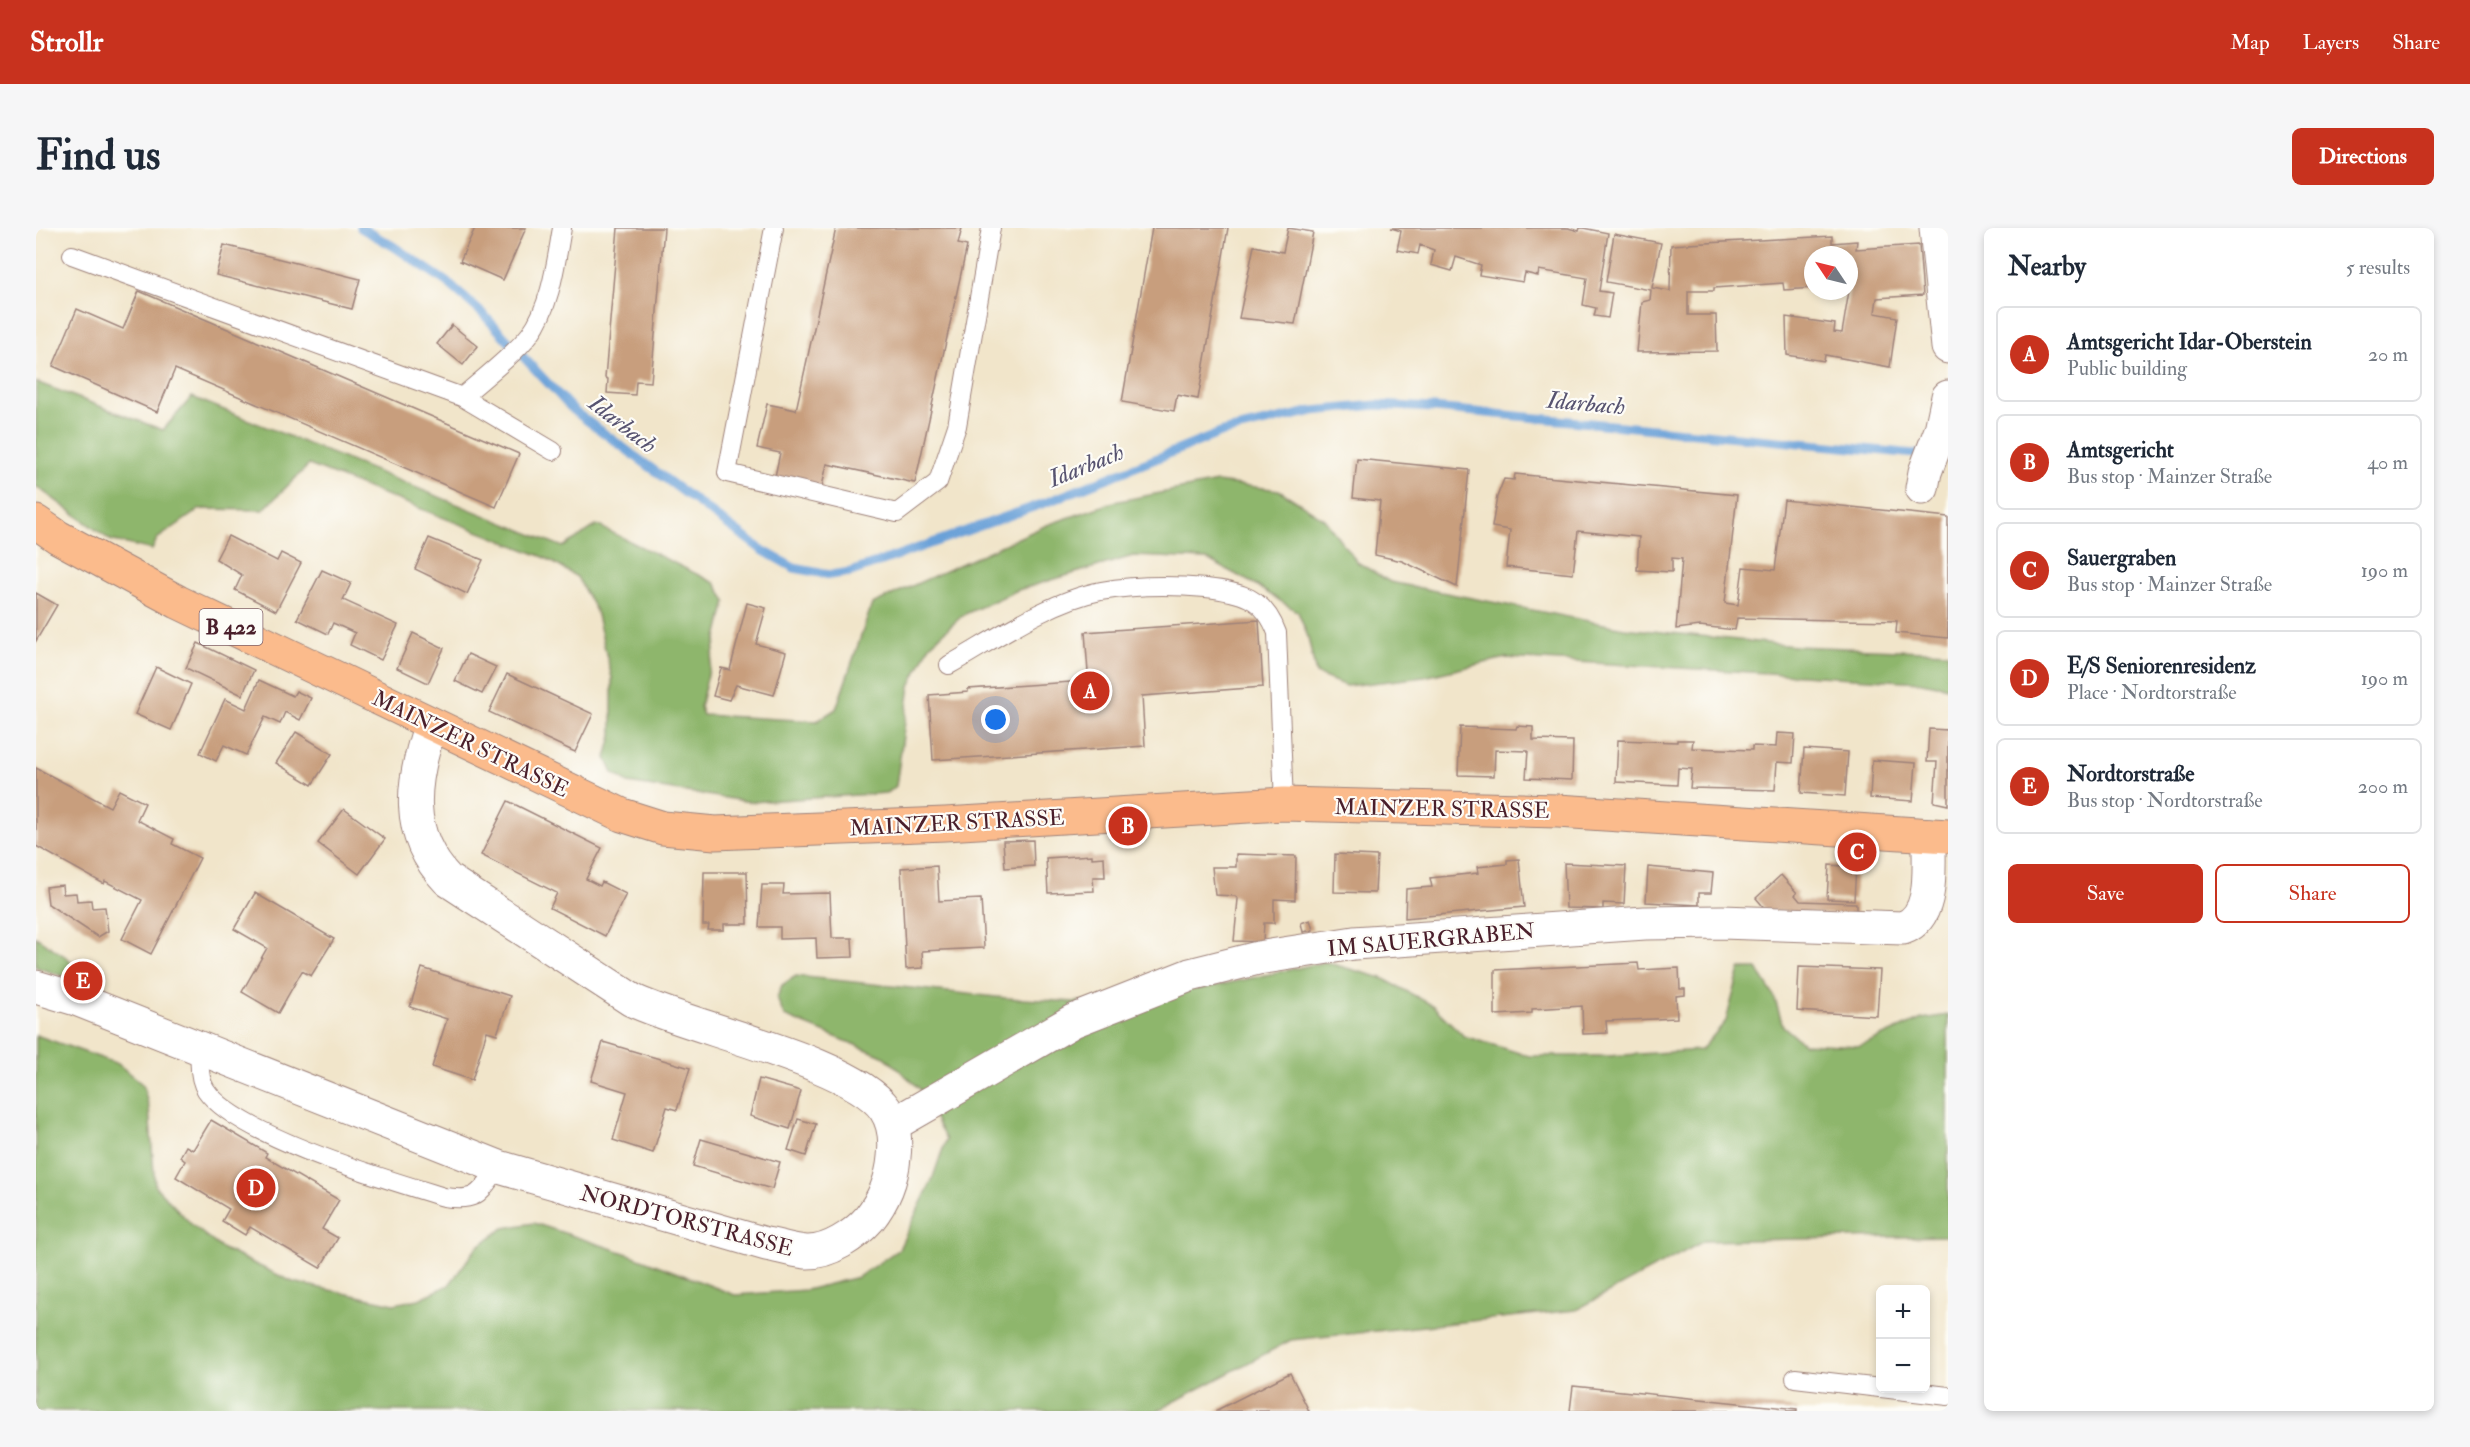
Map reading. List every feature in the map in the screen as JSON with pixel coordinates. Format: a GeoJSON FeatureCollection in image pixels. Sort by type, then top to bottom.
{"type":"FeatureCollection","features":[{"type":"Feature","properties":{"kind":"main road","name":"MAINZER STRASSE"},"geometry":{"type":"LineString","coordinates":[[36,522],[58,537],[178,602],[431,724],[622,815],[646,824],[686,832],[945,824],[1284,804],[1558,811],[1938,836]]}},
{"type":"Feature","properties":{"kind":"street"},"geometry":{"type":"LineString","coordinates":[[1936,228],[1948,347]]}},
{"type":"Feature","properties":{"kind":"street"},"geometry":{"type":"LineString","coordinates":[[1923,480],[1941,430],[1948,398]]}},
{"type":"Feature","properties":{"kind":"street"},"geometry":{"type":"LineString","coordinates":[[431,724],[420,757],[414,788],[416,813],[422,841],[434,864],[448,880],[632,1000],[662,1014],[822,1068],[865,1090],[884,1107],[894,1124]]}},
{"type":"Feature","properties":{"kind":"street","name":"IM SAUERGRABEN"},"geometry":{"type":"LineString","coordinates":[[894,1124],[1072,1021],[1190,975],[1258,958],[1354,943],[1646,923],[1722,922],[1904,928],[1915,923],[1923,912],[1938,836]]}},
{"type":"Feature","properties":{"kind":"street","name":"NORDTORSTRASSE"},"geometry":{"type":"LineString","coordinates":[[36,987],[76,999],[499,1167],[765,1244],[807,1252],[835,1245],[861,1228],[879,1207],[892,1179],[894,1124]]}},
{"type":"Feature","properties":{"kind":"lane"},"geometry":{"type":"LineString","coordinates":[[462,397],[530,334],[543,308],[555,271],[562,228]]}},
{"type":"Feature","properties":{"kind":"lane"},"geometry":{"type":"LineString","coordinates":[[774,228],[727,473],[897,513],[938,482],[957,426],[991,228]]}},
{"type":"Feature","properties":{"kind":"lane"},"geometry":{"type":"LineString","coordinates":[[72,255],[462,397],[553,451]]}},
{"type":"Feature","properties":{"kind":"lane"},"geometry":{"type":"LineString","coordinates":[[949,665],[1044,612],[1099,592],[1152,585],[1188,586],[1228,591],[1258,602],[1270,615],[1277,633],[1284,804]]}},
{"type":"Feature","properties":{"kind":"lane"},"geometry":{"type":"LineString","coordinates":[[200,1050],[201,1075],[206,1090],[221,1105],[241,1120],[320,1155],[444,1197],[465,1200],[480,1193],[499,1167]]}},
{"type":"Feature","properties":{"kind":"lane"},"geometry":{"type":"LineString","coordinates":[[1795,1378],[1876,1387]]}},
{"type":"Feature","properties":{"kind":"lane"},"geometry":{"type":"LineString","coordinates":[[1923,1393],[1948,1396]]}},
{"type":"Feature","properties":{"kind":"green space"},"geometry":{"type":"Polygon","coordinates":[[[36,382],[163,430],[192,397],[563,547],[597,525],[715,583],[726,601],[700,707],[703,715],[817,721],[836,709],[872,604],[1047,525],[1114,502],[1217,482],[1279,490],[1324,519],[1357,562],[1390,582],[1624,628],[1795,646],[1948,652],[1948,687],[1922,682],[1506,658],[1424,677],[1346,686],[1316,674],[1308,637],[1298,612],[1252,583],[1207,559],[1133,556],[1018,590],[963,615],[930,645],[910,686],[896,786],[887,793],[751,802],[628,783],[613,773],[606,758],[612,736],[612,678],[596,611],[577,577],[546,558],[309,465],[263,510],[200,509],[157,539],[152,550],[110,540],[36,486],[36,382]]]}},
{"type":"Feature","properties":{"kind":"green space"},"geometry":{"type":"Polygon","coordinates":[[[36,937],[69,959],[75,972],[68,978],[36,967],[36,937]]]}},
{"type":"Feature","properties":{"kind":"green space"},"geometry":{"type":"Polygon","coordinates":[[[1325,962],[1382,978],[1432,1005],[1464,1036],[1529,1056],[1608,1056],[1701,1050],[1726,1021],[1740,969],[1757,969],[1774,996],[1783,1026],[1803,1043],[1860,1046],[1922,1019],[1948,1015],[1948,1236],[1704,1241],[1576,1310],[1291,1340],[1157,1411],[36,1411],[36,1035],[118,1064],[143,1085],[149,1108],[155,1186],[192,1225],[221,1248],[293,1282],[394,1304],[419,1299],[449,1285],[477,1247],[504,1228],[534,1223],[631,1255],[735,1295],[806,1290],[858,1277],[899,1249],[932,1180],[946,1140],[920,1089],[885,1057],[784,1016],[777,998],[782,985],[796,976],[1006,998],[1075,1002],[1206,988],[1325,962]]]}},
{"type":"Feature","properties":{"kind":"building"},"geometry":{"type":"Polygon","coordinates":[[[475,228],[526,228],[503,280],[460,261],[475,228]]]}},
{"type":"Feature","properties":{"kind":"building"},"geometry":{"type":"Polygon","coordinates":[[[618,228],[664,228],[651,382],[636,381],[635,395],[607,393],[608,379],[605,378],[618,228]]]}},
{"type":"Feature","properties":{"kind":"building"},"geometry":{"type":"Polygon","coordinates":[[[836,228],[962,228],[958,244],[967,246],[915,483],[827,464],[821,491],[774,481],[780,453],[757,448],[767,404],[796,410],[836,228]]]}},
{"type":"Feature","properties":{"kind":"building"},"geometry":{"type":"Polygon","coordinates":[[[1152,228],[1228,228],[1198,399],[1177,395],[1174,411],[1122,402],[1152,228]]]}},
{"type":"Feature","properties":{"kind":"building"},"geometry":{"type":"Polygon","coordinates":[[[1288,228],[1313,232],[1295,324],[1239,318],[1254,246],[1283,252],[1288,228]]]}},
{"type":"Feature","properties":{"kind":"building"},"geometry":{"type":"Polygon","coordinates":[[[1391,228],[1568,228],[1579,231],[1583,228],[1608,233],[1599,291],[1612,293],[1608,318],[1594,316],[1596,308],[1583,305],[1587,278],[1539,270],[1538,276],[1525,273],[1523,282],[1479,275],[1481,265],[1456,257],[1452,271],[1431,265],[1434,250],[1420,245],[1418,254],[1397,250],[1401,231],[1391,228]]]}},
{"type":"Feature","properties":{"kind":"building"},"geometry":{"type":"Polygon","coordinates":[[[1614,234],[1661,243],[1652,288],[1670,291],[1671,245],[1832,236],[1832,243],[1857,241],[1856,246],[1804,246],[1804,289],[1784,290],[1783,283],[1714,288],[1714,291],[1688,291],[1688,315],[1716,315],[1717,351],[1637,352],[1642,302],[1650,300],[1651,290],[1606,282],[1614,234]]]}},
{"type":"Feature","properties":{"kind":"building"},"geometry":{"type":"Polygon","coordinates":[[[224,245],[360,279],[352,309],[216,275],[224,245]]]}},
{"type":"Feature","properties":{"kind":"building"},"geometry":{"type":"Polygon","coordinates":[[[1919,245],[1923,295],[1877,298],[1875,313],[1897,317],[1890,367],[1825,355],[1824,361],[1787,355],[1786,317],[1835,324],[1834,332],[1842,333],[1848,300],[1858,300],[1858,249],[1919,245]]]}},
{"type":"Feature","properties":{"kind":"building"},"geometry":{"type":"Polygon","coordinates":[[[139,291],[519,454],[496,507],[175,369],[157,412],[53,366],[77,309],[123,329],[139,291]]]}},
{"type":"Feature","properties":{"kind":"building"},"geometry":{"type":"Polygon","coordinates":[[[452,325],[478,346],[463,365],[437,344],[452,325]]]}},
{"type":"Feature","properties":{"kind":"building"},"geometry":{"type":"Polygon","coordinates":[[[1357,459],[1469,470],[1457,587],[1402,561],[1375,555],[1380,501],[1353,498],[1357,459]]]}},
{"type":"Feature","properties":{"kind":"building"},"geometry":{"type":"Polygon","coordinates":[[[1515,474],[1737,495],[1725,603],[1738,605],[1743,567],[1775,570],[1784,500],[1948,517],[1948,638],[1896,633],[1897,621],[1737,618],[1735,630],[1700,626],[1676,629],[1682,559],[1672,558],[1672,572],[1637,570],[1639,537],[1578,531],[1573,574],[1506,567],[1510,530],[1492,527],[1497,497],[1504,479],[1514,480],[1515,474]]]}},
{"type":"Feature","properties":{"kind":"building"},"geometry":{"type":"Polygon","coordinates":[[[228,536],[277,561],[281,553],[301,563],[276,611],[235,590],[242,575],[216,559],[228,536]]]}},
{"type":"Feature","properties":{"kind":"building"},"geometry":{"type":"Polygon","coordinates":[[[429,538],[483,560],[467,594],[415,569],[429,538]]]}},
{"type":"Feature","properties":{"kind":"building"},"geometry":{"type":"Polygon","coordinates":[[[322,570],[351,583],[343,600],[398,625],[381,660],[350,645],[355,633],[333,623],[328,634],[297,619],[322,570]]]}},
{"type":"Feature","properties":{"kind":"building"},"geometry":{"type":"Polygon","coordinates":[[[36,593],[57,605],[36,641],[36,593]]]}},
{"type":"Feature","properties":{"kind":"building"},"geometry":{"type":"Polygon","coordinates":[[[747,603],[766,608],[756,644],[786,652],[774,695],[736,685],[729,700],[713,696],[721,668],[730,670],[747,603]]]}},
{"type":"Feature","properties":{"kind":"building"},"geometry":{"type":"Polygon","coordinates":[[[1259,620],[1263,687],[1142,696],[1145,746],[933,760],[929,695],[968,692],[968,689],[1071,682],[1072,688],[1089,686],[1085,632],[1259,620]]]}},
{"type":"Feature","properties":{"kind":"building"},"geometry":{"type":"Polygon","coordinates":[[[413,633],[444,648],[428,683],[397,668],[413,633]]]}},
{"type":"Feature","properties":{"kind":"building"},"geometry":{"type":"Polygon","coordinates":[[[198,643],[254,670],[242,695],[186,668],[198,643]]]}},
{"type":"Feature","properties":{"kind":"building"},"geometry":{"type":"Polygon","coordinates":[[[468,654],[496,667],[482,694],[455,681],[468,654]]]}},
{"type":"Feature","properties":{"kind":"building"},"geometry":{"type":"Polygon","coordinates":[[[156,667],[191,684],[171,730],[135,714],[156,667]]]}},
{"type":"Feature","properties":{"kind":"building"},"geometry":{"type":"Polygon","coordinates":[[[507,674],[593,714],[575,752],[489,712],[507,674]]]}},
{"type":"Feature","properties":{"kind":"building"},"geometry":{"type":"Polygon","coordinates":[[[259,680],[293,696],[296,691],[311,698],[300,720],[285,712],[280,724],[265,717],[246,755],[224,745],[216,761],[200,753],[225,699],[246,709],[259,680]]]}},
{"type":"Feature","properties":{"kind":"building"},"geometry":{"type":"Polygon","coordinates":[[[1517,726],[1533,727],[1533,740],[1573,741],[1572,780],[1526,778],[1528,751],[1495,750],[1494,776],[1458,775],[1460,727],[1516,729],[1517,726]]]}},
{"type":"Feature","properties":{"kind":"building"},"geometry":{"type":"Polygon","coordinates":[[[1929,729],[1948,730],[1948,805],[1934,802],[1937,762],[1927,762],[1929,729]]]}},
{"type":"Feature","properties":{"kind":"building"},"geometry":{"type":"Polygon","coordinates":[[[296,732],[332,754],[312,785],[276,763],[296,732]]]}},
{"type":"Feature","properties":{"kind":"building"},"geometry":{"type":"Polygon","coordinates":[[[1777,733],[1795,734],[1793,763],[1777,762],[1775,790],[1690,788],[1692,769],[1678,768],[1677,785],[1616,782],[1618,740],[1677,742],[1677,740],[1693,740],[1692,748],[1752,750],[1752,746],[1776,747],[1777,733]]]}},
{"type":"Feature","properties":{"kind":"building"},"geometry":{"type":"Polygon","coordinates":[[[1804,749],[1848,752],[1845,796],[1801,793],[1804,749]]]}},
{"type":"Feature","properties":{"kind":"building"},"geometry":{"type":"Polygon","coordinates":[[[1872,760],[1916,763],[1913,801],[1870,798],[1872,760]]]}},
{"type":"Feature","properties":{"kind":"building"},"geometry":{"type":"Polygon","coordinates":[[[36,768],[110,807],[119,790],[145,803],[137,820],[174,839],[172,844],[200,858],[151,954],[122,939],[142,900],[105,881],[104,884],[36,846],[36,768]]]}},
{"type":"Feature","properties":{"kind":"building"},"geometry":{"type":"Polygon","coordinates":[[[508,801],[602,848],[586,879],[600,886],[602,882],[626,894],[605,936],[550,908],[557,893],[481,855],[508,801]]]}},
{"type":"Feature","properties":{"kind":"building"},"geometry":{"type":"Polygon","coordinates":[[[344,809],[385,839],[359,874],[318,843],[344,809]]]}},
{"type":"Feature","properties":{"kind":"building"},"geometry":{"type":"Polygon","coordinates":[[[1033,840],[1034,866],[1005,868],[1003,841],[1033,840]]]}},
{"type":"Feature","properties":{"kind":"building"},"geometry":{"type":"Polygon","coordinates":[[[1236,854],[1296,856],[1295,900],[1274,899],[1274,923],[1264,923],[1263,942],[1234,941],[1238,899],[1235,896],[1215,895],[1212,867],[1236,867],[1236,854]]]}},
{"type":"Feature","properties":{"kind":"building"},"geometry":{"type":"Polygon","coordinates":[[[1335,854],[1377,856],[1375,893],[1334,892],[1335,854]]]}},
{"type":"Feature","properties":{"kind":"building"},"geometry":{"type":"Polygon","coordinates":[[[1092,855],[1092,858],[1104,857],[1105,877],[1093,877],[1094,891],[1048,893],[1046,858],[1092,855]]]}},
{"type":"Feature","properties":{"kind":"building"},"geometry":{"type":"Polygon","coordinates":[[[1519,859],[1524,907],[1405,918],[1406,889],[1432,887],[1430,878],[1478,873],[1477,867],[1507,864],[1507,860],[1519,859]]]}},
{"type":"Feature","properties":{"kind":"building"},"geometry":{"type":"Polygon","coordinates":[[[1564,863],[1626,866],[1624,904],[1603,903],[1603,909],[1566,908],[1564,863]]]}},
{"type":"Feature","properties":{"kind":"building"},"geometry":{"type":"Polygon","coordinates":[[[1829,865],[1856,867],[1854,900],[1827,899],[1829,865]]]}},
{"type":"Feature","properties":{"kind":"building"},"geometry":{"type":"Polygon","coordinates":[[[937,866],[939,901],[981,899],[984,948],[922,951],[923,968],[906,969],[901,868],[937,866]]]}},
{"type":"Feature","properties":{"kind":"building"},"geometry":{"type":"Polygon","coordinates":[[[1648,867],[1713,873],[1711,893],[1699,893],[1699,905],[1646,902],[1648,867]]]}},
{"type":"Feature","properties":{"kind":"building"},"geometry":{"type":"Polygon","coordinates":[[[704,872],[747,872],[748,924],[724,924],[724,930],[708,930],[709,925],[703,925],[704,872]]]}},
{"type":"Feature","properties":{"kind":"building"},"geometry":{"type":"Polygon","coordinates":[[[1781,875],[1797,893],[1795,895],[1800,901],[1856,903],[1856,916],[1767,911],[1756,898],[1781,875]]]}},
{"type":"Feature","properties":{"kind":"building"},"geometry":{"type":"Polygon","coordinates":[[[62,885],[63,894],[76,893],[77,901],[91,900],[92,908],[105,907],[108,931],[98,937],[48,904],[46,887],[62,885]]]}},
{"type":"Feature","properties":{"kind":"building"},"geometry":{"type":"Polygon","coordinates":[[[762,885],[784,885],[783,894],[830,893],[832,938],[852,938],[853,957],[817,958],[816,938],[780,939],[780,927],[759,927],[762,885]]]}},
{"type":"Feature","properties":{"kind":"building"},"geometry":{"type":"Polygon","coordinates":[[[255,893],[334,939],[311,976],[302,971],[278,1013],[242,992],[267,948],[234,929],[255,893]]]}},
{"type":"Feature","properties":{"kind":"building"},"geometry":{"type":"Polygon","coordinates":[[[1310,920],[1313,930],[1303,932],[1301,923],[1310,920]]]}},
{"type":"Feature","properties":{"kind":"building"},"geometry":{"type":"Polygon","coordinates":[[[1638,963],[1639,970],[1679,968],[1680,989],[1685,989],[1685,995],[1676,996],[1677,1018],[1606,1021],[1607,1033],[1583,1034],[1582,1006],[1532,1009],[1532,1013],[1495,1015],[1495,970],[1638,963]]]}},
{"type":"Feature","properties":{"kind":"building"},"geometry":{"type":"Polygon","coordinates":[[[1799,967],[1880,970],[1877,1016],[1797,1011],[1799,967]]]}},
{"type":"Feature","properties":{"kind":"building"},"geometry":{"type":"Polygon","coordinates":[[[422,968],[510,996],[497,1034],[487,1031],[472,1080],[432,1067],[447,1019],[410,1007],[422,968]]]}},
{"type":"Feature","properties":{"kind":"building"},"geometry":{"type":"Polygon","coordinates":[[[603,1042],[690,1068],[677,1110],[667,1107],[653,1153],[613,1140],[627,1092],[591,1081],[603,1042]]]}},
{"type":"Feature","properties":{"kind":"building"},"geometry":{"type":"Polygon","coordinates":[[[759,1079],[801,1091],[790,1129],[750,1116],[759,1079]]]}},
{"type":"Feature","properties":{"kind":"building"},"geometry":{"type":"Polygon","coordinates":[[[798,1119],[816,1124],[806,1156],[788,1150],[798,1119]]]}},
{"type":"Feature","properties":{"kind":"building"},"geometry":{"type":"Polygon","coordinates":[[[211,1120],[267,1153],[265,1157],[339,1200],[322,1229],[338,1238],[320,1268],[250,1227],[245,1235],[222,1221],[229,1209],[176,1177],[185,1161],[180,1157],[186,1146],[193,1150],[211,1120]]]}},
{"type":"Feature","properties":{"kind":"building"},"geometry":{"type":"Polygon","coordinates":[[[701,1139],[780,1162],[772,1189],[693,1166],[701,1139]]]}},
{"type":"Feature","properties":{"kind":"building"},"geometry":{"type":"Polygon","coordinates":[[[1290,1373],[1309,1411],[1215,1411],[1290,1373]]]}},
{"type":"Feature","properties":{"kind":"building"},"geometry":{"type":"Polygon","coordinates":[[[1573,1386],[1797,1409],[1797,1411],[1570,1411],[1573,1386]]]}},
{"type":"Feature","properties":{"kind":"waterway","name":"Idarbach"},"geometry":{"type":"LineString","coordinates":[[361,228],[393,246],[448,283],[483,314],[574,411],[762,550],[794,568],[830,575],[851,572],[1050,501],[1223,432],[1313,411],[1376,405],[1434,408],[1926,455]]}},
{"type":"Feature","properties":{"kind":"place","name":"Amtsgericht Idar-Oberstein"},"geometry":{"type":"Point","coordinates":[1090,691]}},
{"type":"Feature","properties":{"kind":"place","name":"Amtsgericht"},"geometry":{"type":"Point","coordinates":[1128,826]}},
{"type":"Feature","properties":{"kind":"place","name":"Sauergraben"},"geometry":{"type":"Point","coordinates":[1857,852]}},
{"type":"Feature","properties":{"kind":"place","name":"Nordtorstraße"},"geometry":{"type":"Point","coordinates":[83,981]}},
{"type":"Feature","properties":{"kind":"place","name":"E/S Seniorenresidenz"},"geometry":{"type":"Point","coordinates":[256,1188]}}]}
